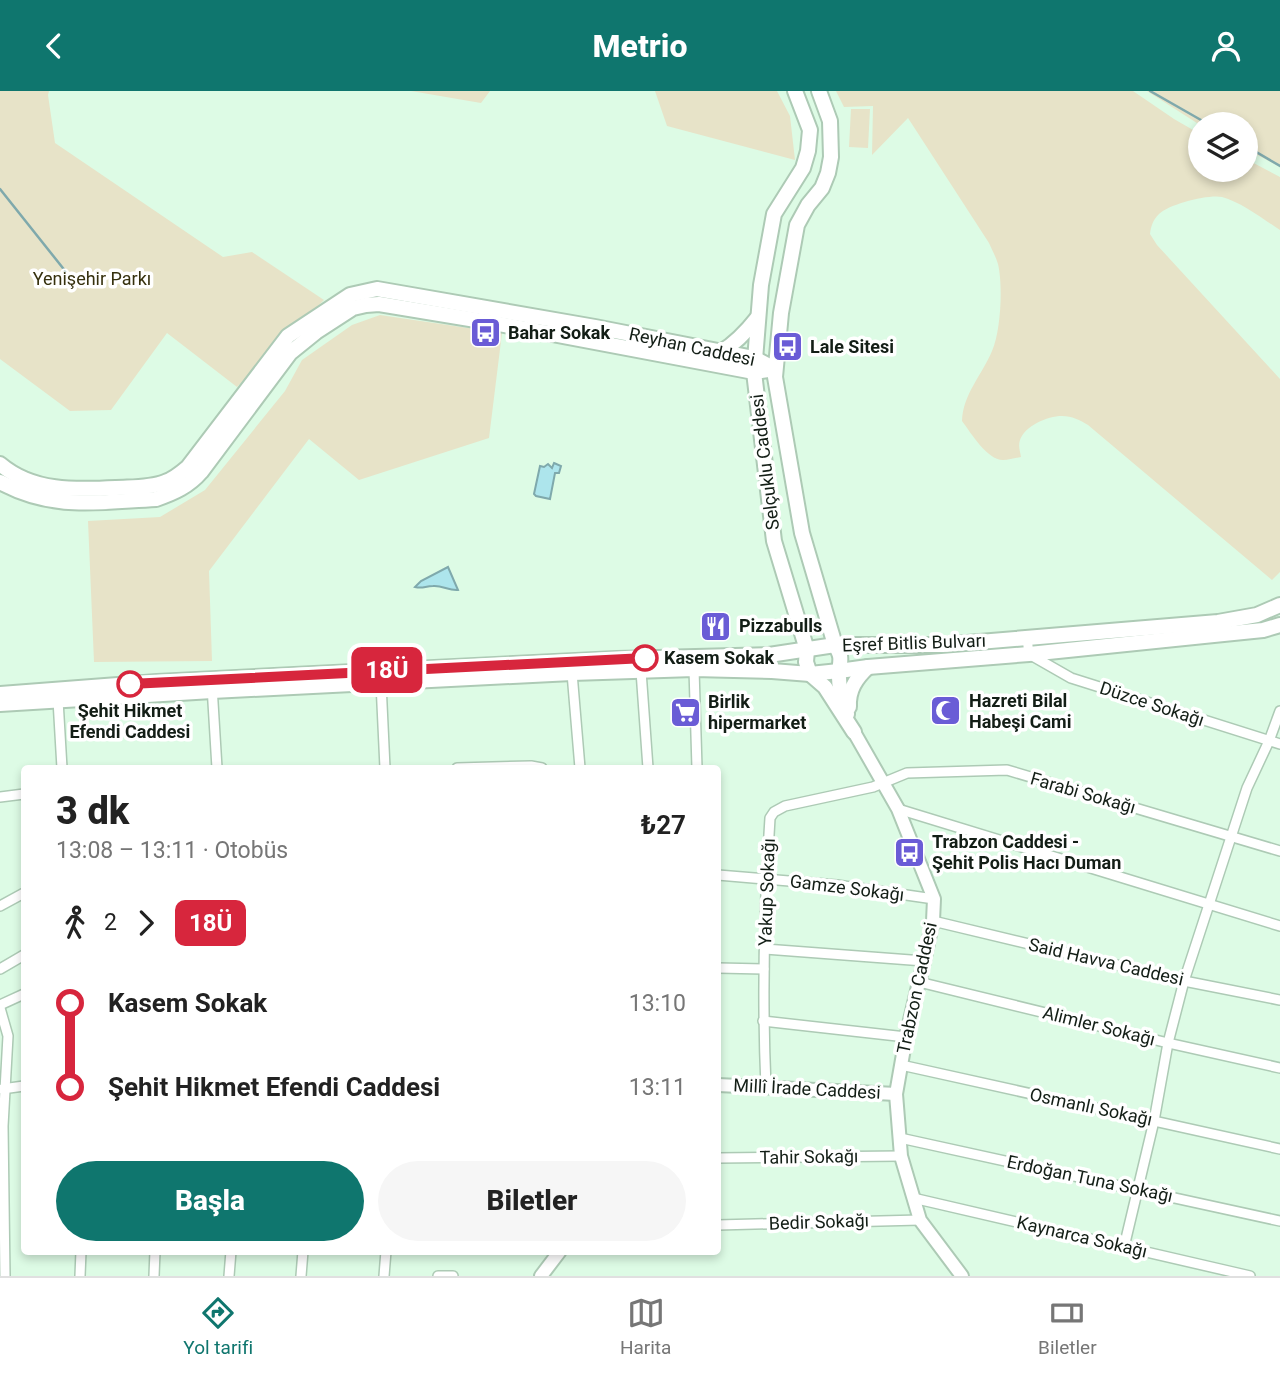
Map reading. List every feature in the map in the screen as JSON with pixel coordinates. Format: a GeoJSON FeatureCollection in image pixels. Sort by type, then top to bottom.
{"type":"FeatureCollection","features":[{"type":"Feature","properties":{"kind":"main road","name":"Selçuklu Caddesi"},"geometry":{"type":"LineString","coordinates":[[795,91],[810,130],[808,151],[803,168],[774,214],[761,285],[754,365],[774,541],[807,650],[806,662],[810,674]]}},
{"type":"Feature","properties":{"kind":"main road","name":"Selçuklu Caddesi"},"geometry":{"type":"LineString","coordinates":[[818,91],[830,121],[831,157],[822,188],[797,225],[780,313],[775,377],[802,533],[835,645],[840,653],[839,671],[845,708],[854,733]]}},
{"type":"Feature","properties":{"kind":"main road","name":"Reyhan Caddesi"},"geometry":{"type":"LineString","coordinates":[[0,464],[23,479],[63,489],[144,487],[165,482],[188,467],[288,336],[350,295],[377,289],[721,352],[754,365]]}},
{"type":"Feature","properties":{"kind":"main road","name":"Reyhan Caddesi"},"geometry":{"type":"LineString","coordinates":[[0,482],[34,497],[69,503],[156,499],[168,495],[192,482],[201,472],[290,353],[337,318],[354,308],[366,305],[379,304],[775,369]]}},
{"type":"Feature","properties":{"kind":"main road"},"geometry":{"type":"LineString","coordinates":[[721,352],[745,333],[758,317]]}},
{"type":"Feature","properties":{"kind":"main road","name":"Eşref Bitlis Bulvarı"},"geometry":{"type":"LineString","coordinates":[[0,695],[212,685],[617,659],[780,654],[835,645],[943,645],[1240,619],[1264,613],[1280,605]]}},
{"type":"Feature","properties":{"kind":"main road"},"geometry":{"type":"LineString","coordinates":[[780,654],[795,632],[797,618]]}},
{"type":"Feature","properties":{"kind":"main road","name":"Eşref Bitlis Bulvarı"},"geometry":{"type":"LineString","coordinates":[[0,704],[212,685],[381,683],[694,669],[810,674],[1264,630],[1280,625]]}},
{"type":"Feature","properties":{"kind":"main road"},"geometry":{"type":"LineString","coordinates":[[854,733],[848,697],[853,684],[869,667]]}},
{"type":"Feature","properties":{"kind":"main road","name":"Trabzon Caddesi"},"geometry":{"type":"LineString","coordinates":[[810,674],[825,687],[898,809],[934,899],[933,921],[905,1037],[896,1094],[901,1156],[920,1220],[962,1276]]}},
{"type":"Feature","properties":{"kind":"main road","name":"Millî İrade Caddesi"},"geometry":{"type":"LineString","coordinates":[[721,1085],[896,1094]]}},
{"type":"Feature","properties":{"kind":"main road"},"geometry":{"type":"LineString","coordinates":[[541,1276],[557,1255]]}},
{"type":"Feature","properties":{"kind":"street"},"geometry":{"type":"LineString","coordinates":[[1027,638],[1029,654]]}},
{"type":"Feature","properties":{"kind":"street","name":"Düzce Sokağı"},"geometry":{"type":"LineString","coordinates":[[1029,654],[1071,678],[1280,744]]}},
{"type":"Feature","properties":{"kind":"street"},"geometry":{"type":"LineString","coordinates":[[694,669],[697,765]]}},
{"type":"Feature","properties":{"kind":"street"},"geometry":{"type":"LineString","coordinates":[[641,671],[648,765]]}},
{"type":"Feature","properties":{"kind":"street"},"geometry":{"type":"LineString","coordinates":[[572,673],[580,765]]}},
{"type":"Feature","properties":{"kind":"street"},"geometry":{"type":"LineString","coordinates":[[381,683],[385,765]]}},
{"type":"Feature","properties":{"kind":"street"},"geometry":{"type":"LineString","coordinates":[[212,685],[217,765]]}},
{"type":"Feature","properties":{"kind":"street"},"geometry":{"type":"LineString","coordinates":[[58,700],[62,765]]}},
{"type":"Feature","properties":{"kind":"street"},"geometry":{"type":"LineString","coordinates":[[1124,1247],[1184,981],[1247,788],[1280,711]]}},
{"type":"Feature","properties":{"kind":"street","name":"Farabi Sokağı"},"geometry":{"type":"LineString","coordinates":[[883,783],[907,773],[1007,771],[1280,852]]}},
{"type":"Feature","properties":{"kind":"street","name":"Yakup Sokağı"},"geometry":{"type":"LineString","coordinates":[[766,1087],[763,1021],[770,818],[774,812],[785,806],[883,783]]}},
{"type":"Feature","properties":{"kind":"street"},"geometry":{"type":"LineString","coordinates":[[0,797],[21,794]]}},
{"type":"Feature","properties":{"kind":"street"},"geometry":{"type":"LineString","coordinates":[[898,809],[1280,926]]}},
{"type":"Feature","properties":{"kind":"street","name":"Gamze Sokağı"},"geometry":{"type":"LineString","coordinates":[[721,875],[837,885],[934,899]]}},
{"type":"Feature","properties":{"kind":"street"},"geometry":{"type":"LineString","coordinates":[[0,906],[21,895]]}},
{"type":"Feature","properties":{"kind":"street","name":"Said Havva Caddesi"},"geometry":{"type":"LineString","coordinates":[[933,921],[1184,981],[1280,1000]]}},
{"type":"Feature","properties":{"kind":"street"},"geometry":{"type":"LineString","coordinates":[[765,949],[925,961]]}},
{"type":"Feature","properties":{"kind":"street"},"geometry":{"type":"LineString","coordinates":[[0,969],[21,957]]}},
{"type":"Feature","properties":{"kind":"street"},"geometry":{"type":"LineString","coordinates":[[721,968],[764,969]]}},
{"type":"Feature","properties":{"kind":"street","name":"Alimler Sokağı"},"geometry":{"type":"LineString","coordinates":[[919,982],[1168,1043],[1280,1067]]}},
{"type":"Feature","properties":{"kind":"street"},"geometry":{"type":"LineString","coordinates":[[5,1276],[3,1088],[8,1036],[0,1007],[21,996]]}},
{"type":"Feature","properties":{"kind":"street"},"geometry":{"type":"LineString","coordinates":[[763,1021],[905,1037]]}},
{"type":"Feature","properties":{"kind":"street","name":"Osmanlı Sokağı"},"geometry":{"type":"LineString","coordinates":[[901,1065],[1280,1149]]}},
{"type":"Feature","properties":{"kind":"street"},"geometry":{"type":"LineString","coordinates":[[3,1088],[21,1086]]}},
{"type":"Feature","properties":{"kind":"street","name":"Erdoğan Tuna Sokağı"},"geometry":{"type":"LineString","coordinates":[[900,1138],[1280,1221]]}},
{"type":"Feature","properties":{"kind":"street","name":"Tahir Sokağı"},"geometry":{"type":"LineString","coordinates":[[721,1158],[901,1156]]}},
{"type":"Feature","properties":{"kind":"street","name":"Kaynarca Sokağı"},"geometry":{"type":"LineString","coordinates":[[913,1198],[1250,1276]]}},
{"type":"Feature","properties":{"kind":"street","name":"Bedir Sokağı"},"geometry":{"type":"LineString","coordinates":[[721,1226],[920,1220]]}},
{"type":"Feature","properties":{"kind":"street"},"geometry":{"type":"LineString","coordinates":[[80,1276],[81,1255]]}},
{"type":"Feature","properties":{"kind":"street"},"geometry":{"type":"LineString","coordinates":[[154,1276],[155,1255]]}},
{"type":"Feature","properties":{"kind":"street"},"geometry":{"type":"LineString","coordinates":[[229,1276],[231,1255]]}},
{"type":"Feature","properties":{"kind":"street"},"geometry":{"type":"LineString","coordinates":[[301,1276],[303,1255]]}},
{"type":"Feature","properties":{"kind":"street"},"geometry":{"type":"LineString","coordinates":[[384,1276],[386,1255]]}},
{"type":"Feature","properties":{"kind":"street"},"geometry":{"type":"LineString","coordinates":[[438,1276],[453,1276]]}},
{"type":"Feature","properties":{"kind":"green space","name":"Yenişehir Parkı"},"geometry":{"type":"Polygon","coordinates":[[[0,91],[49,91],[55,143],[223,257],[252,252],[324,300],[237,387],[167,333],[111,410],[70,411],[0,359],[0,91]]]}},
{"type":"Feature","properties":{"kind":"green space"},"geometry":{"type":"Polygon","coordinates":[[[411,91],[490,91],[481,103],[411,91]]]}},
{"type":"Feature","properties":{"kind":"green space"},"geometry":{"type":"Polygon","coordinates":[[[655,91],[777,91],[790,116],[795,160],[667,126],[655,91]]]}},
{"type":"Feature","properties":{"kind":"green space"},"geometry":{"type":"Polygon","coordinates":[[[836,91],[1133,91],[1188,127],[1188,182],[1258,182],[1258,165],[1280,177],[1280,230],[1237,203],[1216,196],[1189,201],[1164,210],[1154,221],[1150,234],[1157,245],[1280,379],[1280,572],[1272,580],[1079,420],[1056,416],[1032,426],[1020,440],[1021,457],[997,459],[980,445],[962,421],[966,402],[995,342],[1001,295],[996,259],[989,243],[908,118],[872,155],[873,106],[844,107],[836,91]]]}},
{"type":"Feature","properties":{"kind":"green space"},"geometry":{"type":"Polygon","coordinates":[[[1147,91],[1280,91],[1280,167],[1258,155],[1258,112],[1188,112],[1188,117],[1147,91]]]}},
{"type":"Feature","properties":{"kind":"green space"},"geometry":{"type":"Polygon","coordinates":[[[851,109],[870,109],[868,148],[849,147],[851,109]]]}},
{"type":"Feature","properties":{"kind":"green space"},"geometry":{"type":"Polygon","coordinates":[[[380,315],[502,333],[489,438],[359,480],[309,439],[209,571],[212,661],[94,662],[88,521],[160,517],[205,490],[285,391],[302,360],[352,325],[380,315]]]}},
{"type":"Feature","properties":{"kind":"water"},"geometry":{"type":"Polygon","coordinates":[[[554,463],[561,466],[559,473],[555,473],[550,499],[536,496],[534,494],[540,466],[548,464],[552,468],[554,463]]]}},
{"type":"Feature","properties":{"kind":"water"},"geometry":{"type":"Polygon","coordinates":[[[448,567],[458,590],[436,586],[415,587],[421,581],[448,567]]]}},
{"type":"Feature","properties":{"kind":"waterway"},"geometry":{"type":"LineString","coordinates":[[1150,91],[1188,113]]}},
{"type":"Feature","properties":{"kind":"waterway"},"geometry":{"type":"LineString","coordinates":[[1258,153],[1280,166]]}},
{"type":"Feature","properties":{"kind":"waterway"},"geometry":{"type":"LineString","coordinates":[[0,189],[74,282]]}},
{"type":"Feature","properties":{"kind":"bus line","name":"18Ü"},"geometry":{"type":"LineString","coordinates":[[130,684],[645,658]]}},
{"type":"Feature","properties":{"kind":"place","name":"Bahar Sokak"},"geometry":{"type":"Point","coordinates":[485,333]}},
{"type":"Feature","properties":{"kind":"place","name":"Lale Sitesi"},"geometry":{"type":"Point","coordinates":[787,347]}},
{"type":"Feature","properties":{"kind":"place","name":"Pizzabulls"},"geometry":{"type":"Point","coordinates":[716,626]}},
{"type":"Feature","properties":{"kind":"place","name":"Kasem Sokak"},"geometry":{"type":"Point","coordinates":[645,658]}},
{"type":"Feature","properties":{"kind":"place","name":"Şehit Hikmet Efendi Caddesi"},"geometry":{"type":"Point","coordinates":[130,684]}},
{"type":"Feature","properties":{"kind":"place","name":"Hazreti Bilal Habeşi Cami"},"geometry":{"type":"Point","coordinates":[946,711]}},
{"type":"Feature","properties":{"kind":"place","name":"Birlik hipermarket"},"geometry":{"type":"Point","coordinates":[685,712]}},
{"type":"Feature","properties":{"kind":"place","name":"Trabzon Caddesi - Şehit Polis Hacı Duman"},"geometry":{"type":"Point","coordinates":[909,852]}}]}
